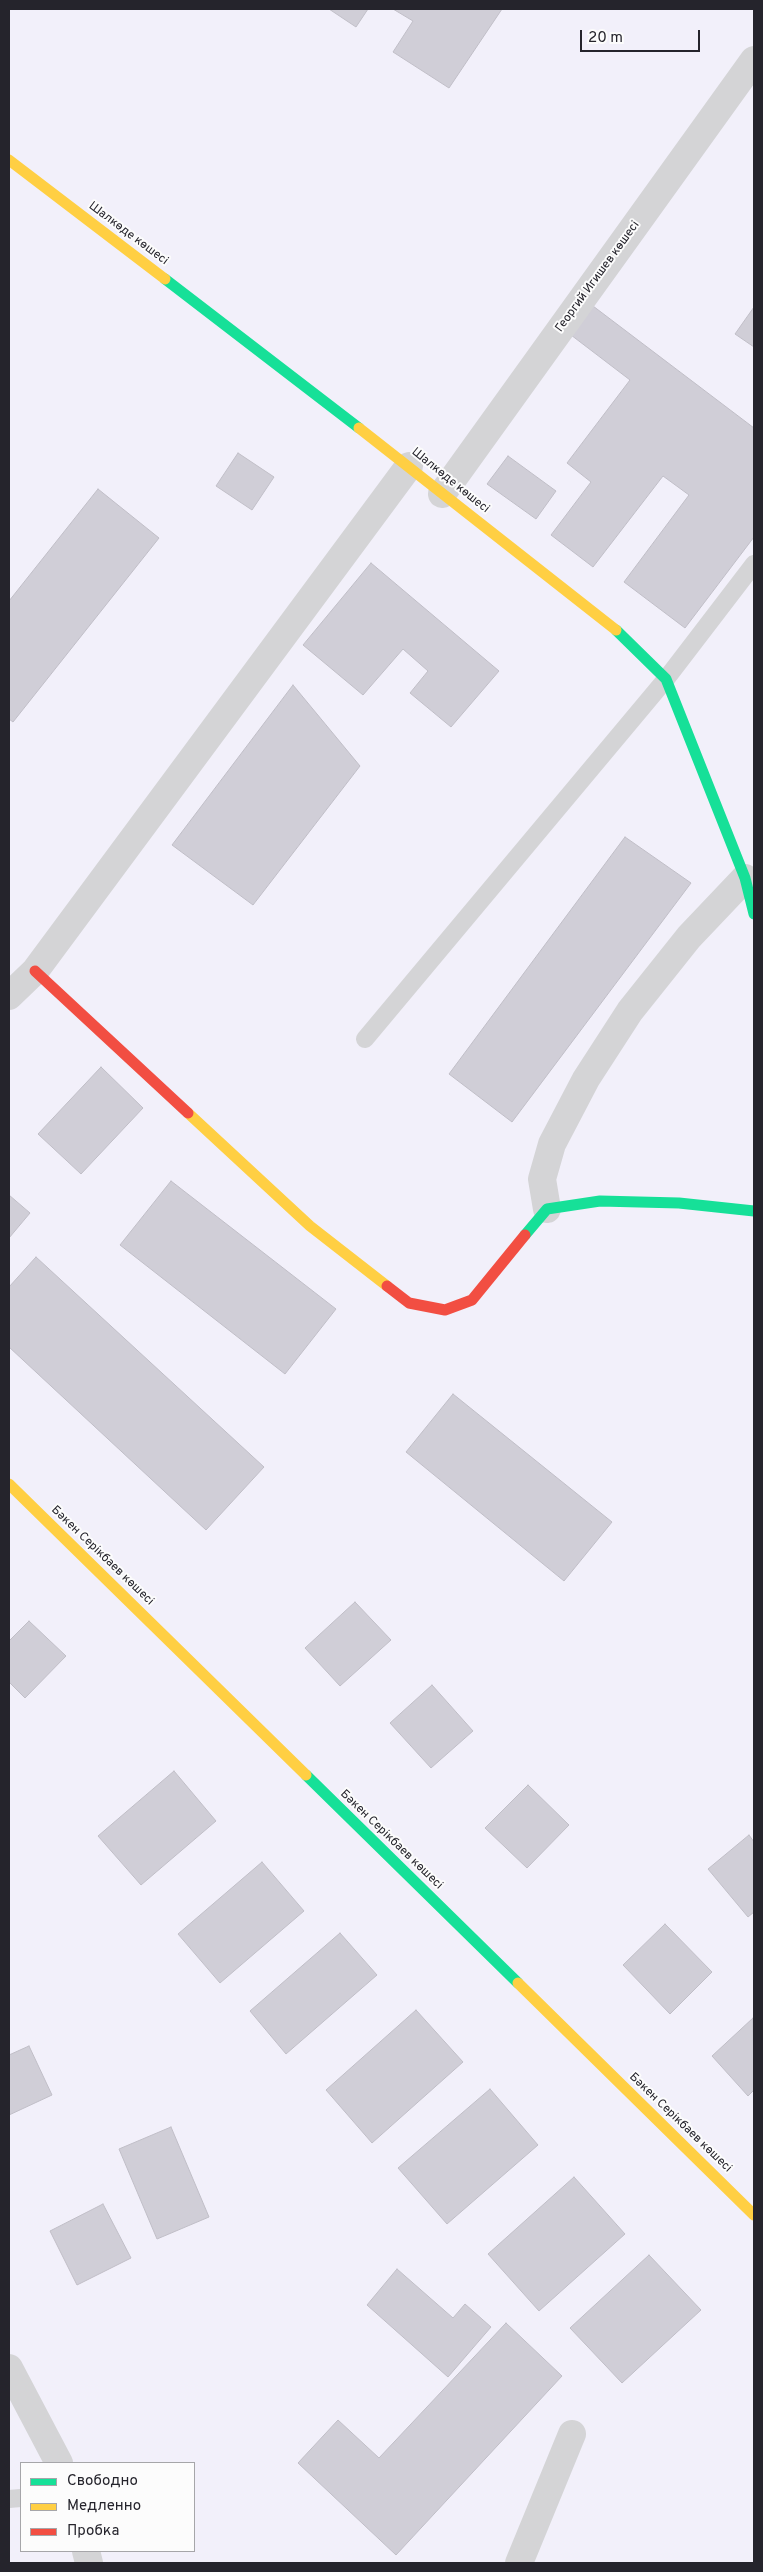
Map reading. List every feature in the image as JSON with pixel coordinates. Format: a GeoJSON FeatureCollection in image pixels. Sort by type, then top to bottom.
{"type":"FeatureCollection","features":[{"type":"Feature","properties":{"kind":"street","name":"Георгий Игишев көшесі"},"geometry":{"type":"LineString","coordinates":[[442,494],[754,60]]}},
{"type":"Feature","properties":{"kind":"street","name":"Шалкөде көшесі"},"geometry":{"type":"LineString","coordinates":[[9,160],[409,466],[630,641],[666,679],[745,878],[754,914]]}},
{"type":"Feature","properties":{"kind":"street"},"geometry":{"type":"LineString","coordinates":[[9,996],[35,971],[409,466]]}},
{"type":"Feature","properties":{"kind":"street"},"geometry":{"type":"LineString","coordinates":[[547,1209],[542,1179],[552,1144],[586,1079],[630,1011],[690,937],[745,878]]}},
{"type":"Feature","properties":{"kind":"street"},"geometry":{"type":"LineString","coordinates":[[35,971],[310,1226],[409,1304],[445,1310],[472,1300],[547,1209],[600,1201],[679,1202],[754,1211]]}},
{"type":"Feature","properties":{"kind":"street","name":"Бәкен Серікбаев көшесі"},"geometry":{"type":"LineString","coordinates":[[9,1484],[754,2215]]}},
{"type":"Feature","properties":{"kind":"street"},"geometry":{"type":"LineString","coordinates":[[9,2368],[58,2462]]}},
{"type":"Feature","properties":{"kind":"street"},"geometry":{"type":"LineString","coordinates":[[519,2563],[572,2434]]}},
{"type":"Feature","properties":{"kind":"lane"},"geometry":{"type":"LineString","coordinates":[[365,1039],[666,679],[754,564]]}},
{"type":"Feature","properties":{"kind":"building"},"geometry":{"type":"Polygon","coordinates":[[[329,9],[368,9],[356,27],[329,9]]]}},
{"type":"Feature","properties":{"kind":"building"},"geometry":{"type":"Polygon","coordinates":[[[393,9],[502,9],[449,88],[393,52],[413,21],[393,9]]]}},
{"type":"Feature","properties":{"kind":"building"},"geometry":{"type":"Polygon","coordinates":[[[593,306],[754,428],[754,537],[685,628],[624,582],[689,495],[663,476],[593,567],[551,535],[591,482],[567,463],[630,380],[571,335],[593,306]]]}},
{"type":"Feature","properties":{"kind":"building"},"geometry":{"type":"Polygon","coordinates":[[[754,307],[754,347],[735,334],[754,307]]]}},
{"type":"Feature","properties":{"kind":"building"},"geometry":{"type":"Polygon","coordinates":[[[238,453],[274,477],[252,510],[216,486],[238,453]]]}},
{"type":"Feature","properties":{"kind":"building"},"geometry":{"type":"Polygon","coordinates":[[[508,456],[556,491],[536,519],[487,484],[508,456]]]}},
{"type":"Feature","properties":{"kind":"building"},"geometry":{"type":"Polygon","coordinates":[[[98,489],[159,538],[13,722],[9,719],[9,601],[98,489]]]}},
{"type":"Feature","properties":{"kind":"building"},"geometry":{"type":"Polygon","coordinates":[[[371,563],[499,671],[451,727],[410,693],[428,671],[403,649],[363,695],[303,645],[371,563]]]}},
{"type":"Feature","properties":{"kind":"building"},"geometry":{"type":"Polygon","coordinates":[[[293,685],[360,766],[253,905],[172,845],[293,685]]]}},
{"type":"Feature","properties":{"kind":"building"},"geometry":{"type":"Polygon","coordinates":[[[625,837],[691,883],[512,1122],[449,1074],[625,837]]]}},
{"type":"Feature","properties":{"kind":"building"},"geometry":{"type":"Polygon","coordinates":[[[101,1067],[143,1108],[81,1174],[38,1134],[101,1067]]]}},
{"type":"Feature","properties":{"kind":"building"},"geometry":{"type":"Polygon","coordinates":[[[171,1181],[336,1309],[285,1374],[120,1245],[171,1181]]]}},
{"type":"Feature","properties":{"kind":"building"},"geometry":{"type":"Polygon","coordinates":[[[9,1195],[30,1213],[9,1238],[9,1195]]]}},
{"type":"Feature","properties":{"kind":"building"},"geometry":{"type":"Polygon","coordinates":[[[36,1257],[264,1467],[206,1530],[9,1347],[9,1287],[36,1257]]]}},
{"type":"Feature","properties":{"kind":"building"},"geometry":{"type":"Polygon","coordinates":[[[453,1394],[612,1522],[564,1581],[406,1452],[453,1394]]]}},
{"type":"Feature","properties":{"kind":"building"},"geometry":{"type":"Polygon","coordinates":[[[355,1602],[391,1640],[340,1686],[305,1648],[355,1602]]]}},
{"type":"Feature","properties":{"kind":"building"},"geometry":{"type":"Polygon","coordinates":[[[29,1621],[66,1656],[25,1698],[9,1682],[9,1641],[29,1621]]]}},
{"type":"Feature","properties":{"kind":"building"},"geometry":{"type":"Polygon","coordinates":[[[432,1685],[473,1731],[431,1768],[390,1723],[432,1685]]]}},
{"type":"Feature","properties":{"kind":"building"},"geometry":{"type":"Polygon","coordinates":[[[174,1771],[216,1821],[141,1885],[98,1836],[174,1771]]]}},
{"type":"Feature","properties":{"kind":"building"},"geometry":{"type":"Polygon","coordinates":[[[528,1785],[569,1825],[527,1868],[485,1828],[528,1785]]]}},
{"type":"Feature","properties":{"kind":"building"},"geometry":{"type":"Polygon","coordinates":[[[749,1835],[754,1842],[754,1912],[748,1917],[708,1869],[749,1835]]]}},
{"type":"Feature","properties":{"kind":"building"},"geometry":{"type":"Polygon","coordinates":[[[262,1862],[304,1911],[220,1983],[178,1934],[262,1862]]]}},
{"type":"Feature","properties":{"kind":"building"},"geometry":{"type":"Polygon","coordinates":[[[665,1924],[712,1972],[670,2014],[623,1965],[665,1924]]]}},
{"type":"Feature","properties":{"kind":"building"},"geometry":{"type":"Polygon","coordinates":[[[340,1933],[377,1975],[286,2054],[250,2011],[340,1933]]]}},
{"type":"Feature","properties":{"kind":"building"},"geometry":{"type":"Polygon","coordinates":[[[416,2010],[463,2062],[372,2143],[326,2090],[416,2010]]]}},
{"type":"Feature","properties":{"kind":"building"},"geometry":{"type":"Polygon","coordinates":[[[753,2018],[754,2090],[748,2096],[712,2056],[753,2018]]]}},
{"type":"Feature","properties":{"kind":"building"},"geometry":{"type":"Polygon","coordinates":[[[29,2046],[52,2095],[9,2115],[9,2055],[29,2046]]]}},
{"type":"Feature","properties":{"kind":"building"},"geometry":{"type":"Polygon","coordinates":[[[490,2089],[538,2145],[447,2224],[398,2168],[490,2089]]]}},
{"type":"Feature","properties":{"kind":"building"},"geometry":{"type":"Polygon","coordinates":[[[171,2127],[209,2217],[157,2239],[119,2149],[171,2127]]]}},
{"type":"Feature","properties":{"kind":"building"},"geometry":{"type":"Polygon","coordinates":[[[574,2177],[625,2234],[539,2311],[488,2254],[574,2177]]]}},
{"type":"Feature","properties":{"kind":"building"},"geometry":{"type":"Polygon","coordinates":[[[103,2204],[131,2258],[77,2285],[50,2231],[103,2204]]]}},
{"type":"Feature","properties":{"kind":"building"},"geometry":{"type":"Polygon","coordinates":[[[649,2255],[701,2310],[622,2383],[570,2328],[649,2255]]]}},
{"type":"Feature","properties":{"kind":"building"},"geometry":{"type":"Polygon","coordinates":[[[397,2269],[453,2318],[465,2304],[491,2327],[448,2377],[367,2305],[397,2269]]]}},
{"type":"Feature","properties":{"kind":"building"},"geometry":{"type":"Polygon","coordinates":[[[506,2323],[562,2376],[396,2555],[298,2463],[338,2420],[379,2458],[506,2323]]]}},
{"type":"Feature","properties":{"kind":"traffic: fast"},"geometry":{"type":"LineString","coordinates":[[165,279],[359,428]]}},
{"type":"Feature","properties":{"kind":"traffic: fast"},"geometry":{"type":"LineString","coordinates":[[616,630],[666,679],[745,878],[754,914]]}},
{"type":"Feature","properties":{"kind":"traffic: fast"},"geometry":{"type":"LineString","coordinates":[[525,1235],[547,1209],[600,1201],[679,1203],[754,1211]]}},
{"type":"Feature","properties":{"kind":"traffic: fast"},"geometry":{"type":"LineString","coordinates":[[306,1775],[518,1983]]}},
{"type":"Feature","properties":{"kind":"traffic: slow"},"geometry":{"type":"LineString","coordinates":[[9,160],[165,279]]}},
{"type":"Feature","properties":{"kind":"traffic: slow"},"geometry":{"type":"LineString","coordinates":[[359,428],[616,630]]}},
{"type":"Feature","properties":{"kind":"traffic: slow"},"geometry":{"type":"LineString","coordinates":[[188,1113],[310,1226],[387,1286]]}},
{"type":"Feature","properties":{"kind":"traffic: slow"},"geometry":{"type":"LineString","coordinates":[[9,1484],[306,1775]]}},
{"type":"Feature","properties":{"kind":"traffic: slow"},"geometry":{"type":"LineString","coordinates":[[518,1983],[754,2215]]}},
{"type":"Feature","properties":{"kind":"traffic: jam"},"geometry":{"type":"LineString","coordinates":[[35,971],[188,1113]]}},
{"type":"Feature","properties":{"kind":"traffic: jam"},"geometry":{"type":"LineString","coordinates":[[387,1286],[409,1303],[445,1310],[472,1300],[525,1235]]}}]}
